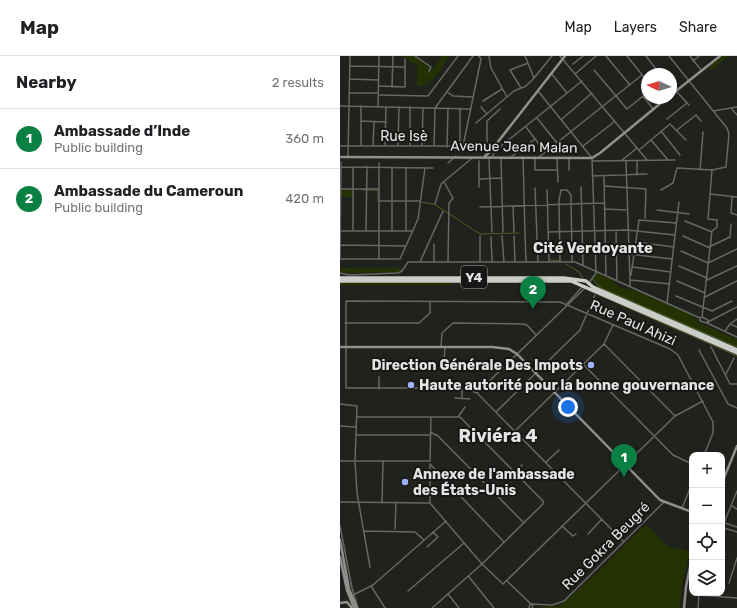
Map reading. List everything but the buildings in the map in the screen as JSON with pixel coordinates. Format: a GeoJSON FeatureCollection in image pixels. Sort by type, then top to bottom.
{"type":"FeatureCollection","features":[{"type":"Feature","properties":{"kind":"highway","name":"Y4"},"geometry":{"type":"LineString","coordinates":[[340,280],[558,280],[571,282],[585,285],[737,351]]}},
{"type":"Feature","properties":{"kind":"main road"},"geometry":{"type":"LineString","coordinates":[[677,90],[720,56]]}},
{"type":"Feature","properties":{"kind":"main road"},"geometry":{"type":"LineString","coordinates":[[488,156],[562,57]]}},
{"type":"Feature","properties":{"kind":"main road","name":"Avenue Jean Malan"},"geometry":{"type":"LineString","coordinates":[[340,157],[488,156],[592,159],[660,104]]}},
{"type":"Feature","properties":{"kind":"main road"},"geometry":{"type":"LineString","coordinates":[[340,347],[500,347],[509,349],[517,354],[664,502],[689,511]]}},
{"type":"Feature","properties":{"kind":"main road"},"geometry":{"type":"LineString","coordinates":[[725,476],[737,446]]}},
{"type":"Feature","properties":{"kind":"main road"},"geometry":{"type":"LineString","coordinates":[[340,540],[349,588],[358,608]]}},
{"type":"Feature","properties":{"kind":"main road"},"geometry":{"type":"LineString","coordinates":[[340,557],[346,590],[353,608]]}},
{"type":"Feature","properties":{"kind":"main road"},"geometry":{"type":"LineString","coordinates":[[684,608],[686,587],[691,560]]}},
{"type":"Feature","properties":{"kind":"main road"},"geometry":{"type":"LineString","coordinates":[[340,603],[347,602],[353,608]]}},
{"type":"Feature","properties":{"kind":"street"},"geometry":{"type":"LineString","coordinates":[[348,157],[350,56]]}},
{"type":"Feature","properties":{"kind":"street"},"geometry":{"type":"LineString","coordinates":[[378,107],[379,56]]}},
{"type":"Feature","properties":{"kind":"street"},"geometry":{"type":"LineString","coordinates":[[392,87],[393,56]]}},
{"type":"Feature","properties":{"kind":"street"},"geometry":{"type":"LineString","coordinates":[[415,56],[430,67],[429,72]]}},
{"type":"Feature","properties":{"kind":"street"},"geometry":{"type":"LineString","coordinates":[[350,93],[428,96],[458,56]]}},
{"type":"Feature","properties":{"kind":"street"},"geometry":{"type":"LineString","coordinates":[[434,146],[435,108],[473,56]]}},
{"type":"Feature","properties":{"kind":"street"},"geometry":{"type":"LineString","coordinates":[[460,146],[463,146],[481,59],[479,56]]}},
{"type":"Feature","properties":{"kind":"street"},"geometry":{"type":"LineString","coordinates":[[489,56],[491,68],[507,97]]}},
{"type":"Feature","properties":{"kind":"street"},"geometry":{"type":"LineString","coordinates":[[525,56],[534,78]]}},
{"type":"Feature","properties":{"kind":"street"},"geometry":{"type":"LineString","coordinates":[[476,123],[507,97],[534,78],[552,56]]}},
{"type":"Feature","properties":{"kind":"street"},"geometry":{"type":"LineString","coordinates":[[573,64],[583,56]]}},
{"type":"Feature","properties":{"kind":"street"},"geometry":{"type":"LineString","coordinates":[[576,74],[596,56]]}},
{"type":"Feature","properties":{"kind":"street"},"geometry":{"type":"LineString","coordinates":[[606,56],[630,85]]}},
{"type":"Feature","properties":{"kind":"street"},"geometry":{"type":"LineString","coordinates":[[627,56],[641,74]]}},
{"type":"Feature","properties":{"kind":"street"},"geometry":{"type":"LineString","coordinates":[[646,56],[655,68]]}},
{"type":"Feature","properties":{"kind":"street"},"geometry":{"type":"LineString","coordinates":[[661,190],[673,184],[677,168],[721,170],[726,166],[729,134],[727,128],[669,56]]}},
{"type":"Feature","properties":{"kind":"street"},"geometry":{"type":"LineString","coordinates":[[690,56],[701,70]]}},
{"type":"Feature","properties":{"kind":"street"},"geometry":{"type":"LineString","coordinates":[[693,61],[700,56]]}},
{"type":"Feature","properties":{"kind":"street"},"geometry":{"type":"LineString","coordinates":[[562,57],[614,122],[647,160]]}},
{"type":"Feature","properties":{"kind":"street"},"geometry":{"type":"LineString","coordinates":[[379,86],[405,87],[405,59]]}},
{"type":"Feature","properties":{"kind":"street"},"geometry":{"type":"LineString","coordinates":[[521,88],[510,70],[528,63]]}},
{"type":"Feature","properties":{"kind":"street"},"geometry":{"type":"LineString","coordinates":[[350,66],[405,67]]}},
{"type":"Feature","properties":{"kind":"street"},"geometry":{"type":"LineString","coordinates":[[594,70],[615,97],[627,109],[641,98]]}},
{"type":"Feature","properties":{"kind":"street"},"geometry":{"type":"LineString","coordinates":[[551,73],[567,93]]}},
{"type":"Feature","properties":{"kind":"street"},"geometry":{"type":"LineString","coordinates":[[539,157],[641,76]]}},
{"type":"Feature","properties":{"kind":"street"},"geometry":{"type":"LineString","coordinates":[[350,80],[379,80]]}},
{"type":"Feature","properties":{"kind":"street"},"geometry":{"type":"LineString","coordinates":[[488,156],[582,81]]}},
{"type":"Feature","properties":{"kind":"street"},"geometry":{"type":"LineString","coordinates":[[483,100],[502,89]]}},
{"type":"Feature","properties":{"kind":"street"},"geometry":{"type":"LineString","coordinates":[[477,393],[567,305],[593,277],[595,271],[592,159],[562,119],[538,91]]}},
{"type":"Feature","properties":{"kind":"street"},"geometry":{"type":"LineString","coordinates":[[447,92],[454,96],[473,97]]}},
{"type":"Feature","properties":{"kind":"street"},"geometry":{"type":"LineString","coordinates":[[562,119],[592,93]]}},
{"type":"Feature","properties":{"kind":"street"},"geometry":{"type":"LineString","coordinates":[[667,119],[688,104],[677,95]]}},
{"type":"Feature","properties":{"kind":"street"},"geometry":{"type":"LineString","coordinates":[[650,104],[654,109]]}},
{"type":"Feature","properties":{"kind":"street"},"geometry":{"type":"LineString","coordinates":[[340,106],[471,108]]}},
{"type":"Feature","properties":{"kind":"street"},"geometry":{"type":"LineString","coordinates":[[361,146],[362,106]]}},
{"type":"Feature","properties":{"kind":"street"},"geometry":{"type":"LineString","coordinates":[[386,107],[386,146]]}},
{"type":"Feature","properties":{"kind":"street"},"geometry":{"type":"LineString","coordinates":[[398,146],[399,107]]}},
{"type":"Feature","properties":{"kind":"street"},"geometry":{"type":"LineString","coordinates":[[481,107],[487,114]]}},
{"type":"Feature","properties":{"kind":"street"},"geometry":{"type":"LineString","coordinates":[[713,111],[737,107]]}},
{"type":"Feature","properties":{"kind":"street"},"geometry":{"type":"LineString","coordinates":[[410,108],[410,146]]}},
{"type":"Feature","properties":{"kind":"street"},"geometry":{"type":"LineString","coordinates":[[422,146],[423,108]]}},
{"type":"Feature","properties":{"kind":"street"},"geometry":{"type":"LineString","coordinates":[[447,146],[448,108]]}},
{"type":"Feature","properties":{"kind":"street"},"geometry":{"type":"LineString","coordinates":[[460,108],[460,146]]}},
{"type":"Feature","properties":{"kind":"street"},"geometry":{"type":"LineString","coordinates":[[732,108],[737,115]]}},
{"type":"Feature","properties":{"kind":"street"},"geometry":{"type":"LineString","coordinates":[[492,232],[487,121],[500,110]]}},
{"type":"Feature","properties":{"kind":"street"},"geometry":{"type":"LineString","coordinates":[[489,112],[492,116]]}},
{"type":"Feature","properties":{"kind":"street"},"geometry":{"type":"LineString","coordinates":[[677,130],[696,115],[701,122]]}},
{"type":"Feature","properties":{"kind":"street"},"geometry":{"type":"LineString","coordinates":[[537,118],[557,143]]}},
{"type":"Feature","properties":{"kind":"street"},"geometry":{"type":"LineString","coordinates":[[362,121],[386,122]]}},
{"type":"Feature","properties":{"kind":"street"},"geometry":{"type":"LineString","coordinates":[[373,146],[374,122]]}},
{"type":"Feature","properties":{"kind":"street"},"geometry":{"type":"LineString","coordinates":[[583,146],[614,122]]}},
{"type":"Feature","properties":{"kind":"street"},"geometry":{"type":"LineString","coordinates":[[621,161],[651,140],[670,124],[686,140]]}},
{"type":"Feature","properties":{"kind":"street"},"geometry":{"type":"LineString","coordinates":[[526,127],[545,152]]}},
{"type":"Feature","properties":{"kind":"street"},"geometry":{"type":"LineString","coordinates":[[661,131],[680,155]]}},
{"type":"Feature","properties":{"kind":"street"},"geometry":{"type":"LineString","coordinates":[[700,170],[703,132]]}},
{"type":"Feature","properties":{"kind":"street"},"geometry":{"type":"LineString","coordinates":[[511,157],[535,139]]}},
{"type":"Feature","properties":{"kind":"street"},"geometry":{"type":"LineString","coordinates":[[651,140],[668,160]]}},
{"type":"Feature","properties":{"kind":"street","name":"Rue Isè"},"geometry":{"type":"LineString","coordinates":[[340,146],[460,146]]}},
{"type":"Feature","properties":{"kind":"street"},"geometry":{"type":"LineString","coordinates":[[448,164],[456,156]]}},
{"type":"Feature","properties":{"kind":"street"},"geometry":{"type":"LineString","coordinates":[[435,204],[444,182],[474,156]]}},
{"type":"Feature","properties":{"kind":"street"},"geometry":{"type":"LineString","coordinates":[[500,157],[503,232]]}},
{"type":"Feature","properties":{"kind":"street"},"geometry":{"type":"LineString","coordinates":[[523,157],[526,262]]}},
{"type":"Feature","properties":{"kind":"street"},"geometry":{"type":"LineString","coordinates":[[535,157],[535,170],[557,170]]}},
{"type":"Feature","properties":{"kind":"street"},"geometry":{"type":"LineString","coordinates":[[557,158],[558,182]]}},
{"type":"Feature","properties":{"kind":"street"},"geometry":{"type":"LineString","coordinates":[[569,158],[569,170]]}},
{"type":"Feature","properties":{"kind":"street"},"geometry":{"type":"LineString","coordinates":[[592,159],[621,161],[675,160]]}},
{"type":"Feature","properties":{"kind":"street"},"geometry":{"type":"LineString","coordinates":[[637,160],[637,175]]}},
{"type":"Feature","properties":{"kind":"street"},"geometry":{"type":"LineString","coordinates":[[479,161],[479,187]]}},
{"type":"Feature","properties":{"kind":"street"},"geometry":{"type":"LineString","coordinates":[[626,161],[630,287]]}},
{"type":"Feature","properties":{"kind":"street"},"geometry":{"type":"LineString","coordinates":[[341,162],[340,259],[399,259],[418,219],[425,168]]}},
{"type":"Feature","properties":{"kind":"street"},"geometry":{"type":"LineString","coordinates":[[379,163],[379,259]]}},
{"type":"Feature","properties":{"kind":"street"},"geometry":{"type":"LineString","coordinates":[[341,167],[433,168]]}},
{"type":"Feature","properties":{"kind":"street"},"geometry":{"type":"LineString","coordinates":[[353,231],[354,167]]}},
{"type":"Feature","properties":{"kind":"street"},"geometry":{"type":"LineString","coordinates":[[366,231],[367,168]]}},
{"type":"Feature","properties":{"kind":"street"},"geometry":{"type":"LineString","coordinates":[[392,168],[392,231]]}},
{"type":"Feature","properties":{"kind":"street"},"geometry":{"type":"LineString","coordinates":[[406,168],[406,231]]}},
{"type":"Feature","properties":{"kind":"street"},"geometry":{"type":"LineString","coordinates":[[712,170],[708,219],[717,220],[717,227],[712,232],[705,297],[700,321],[708,323],[737,307]]}},
{"type":"Feature","properties":{"kind":"street"},"geometry":{"type":"LineString","coordinates":[[592,176],[647,174]]}},
{"type":"Feature","properties":{"kind":"street"},"geometry":{"type":"LineString","coordinates":[[604,176],[606,276]]}},
{"type":"Feature","properties":{"kind":"street"},"geometry":{"type":"LineString","coordinates":[[479,179],[501,178]]}},
{"type":"Feature","properties":{"kind":"street"},"geometry":{"type":"LineString","coordinates":[[444,182],[453,198],[449,203],[448,262]]}},
{"type":"Feature","properties":{"kind":"street"},"geometry":{"type":"LineString","coordinates":[[604,186],[647,190],[645,219]]}},
{"type":"Feature","properties":{"kind":"street"},"geometry":{"type":"LineString","coordinates":[[581,187],[583,265]]}},
{"type":"Feature","properties":{"kind":"street"},"geometry":{"type":"LineString","coordinates":[[536,188],[538,262]]}},
{"type":"Feature","properties":{"kind":"street"},"geometry":{"type":"LineString","coordinates":[[341,189],[379,189]]}},
{"type":"Feature","properties":{"kind":"street"},"geometry":{"type":"LineString","coordinates":[[547,190],[549,262]]}},
{"type":"Feature","properties":{"kind":"street"},"geometry":{"type":"LineString","coordinates":[[562,262],[559,232],[559,205],[561,190],[567,190],[571,195],[572,262]]}},
{"type":"Feature","properties":{"kind":"street"},"geometry":{"type":"LineString","coordinates":[[710,194],[737,197]]}},
{"type":"Feature","properties":{"kind":"street"},"geometry":{"type":"LineString","coordinates":[[732,197],[731,213],[737,215]]}},
{"type":"Feature","properties":{"kind":"street"},"geometry":{"type":"LineString","coordinates":[[379,201],[420,201]]}},
{"type":"Feature","properties":{"kind":"street"},"geometry":{"type":"LineString","coordinates":[[667,303],[679,202]]}},
{"type":"Feature","properties":{"kind":"street"},"geometry":{"type":"LineString","coordinates":[[480,207],[604,203]]}},
{"type":"Feature","properties":{"kind":"street"},"geometry":{"type":"LineString","coordinates":[[513,206],[514,232]]}},
{"type":"Feature","properties":{"kind":"street"},"geometry":{"type":"LineString","coordinates":[[604,209],[627,210]]}},
{"type":"Feature","properties":{"kind":"street"},"geometry":{"type":"LineString","coordinates":[[657,210],[689,214]]}},
{"type":"Feature","properties":{"kind":"street"},"geometry":{"type":"LineString","coordinates":[[420,262],[443,211]]}},
{"type":"Feature","properties":{"kind":"street"},"geometry":{"type":"LineString","coordinates":[[630,280],[639,220],[645,219],[676,223]]}},
{"type":"Feature","properties":{"kind":"street"},"geometry":{"type":"LineString","coordinates":[[685,221],[712,232]]}},
{"type":"Feature","properties":{"kind":"street"},"geometry":{"type":"LineString","coordinates":[[683,236],[710,247],[730,237],[731,224]]}},
{"type":"Feature","properties":{"kind":"street"},"geometry":{"type":"LineString","coordinates":[[616,230],[617,281]]}},
{"type":"Feature","properties":{"kind":"street"},"geometry":{"type":"LineString","coordinates":[[548,232],[637,230],[675,235]]}},
{"type":"Feature","properties":{"kind":"street"},"geometry":{"type":"LineString","coordinates":[[340,231],[412,231]]}},
{"type":"Feature","properties":{"kind":"street"},"geometry":{"type":"LineString","coordinates":[[480,236],[480,262]]}},
{"type":"Feature","properties":{"kind":"street"},"geometry":{"type":"LineString","coordinates":[[502,236],[504,262]]}},
{"type":"Feature","properties":{"kind":"street"},"geometry":{"type":"LineString","coordinates":[[514,236],[515,262]]}},
{"type":"Feature","properties":{"kind":"street"},"geometry":{"type":"LineString","coordinates":[[492,237],[492,262]]}},
{"type":"Feature","properties":{"kind":"street"},"geometry":{"type":"LineString","coordinates":[[635,242],[674,247]]}},
{"type":"Feature","properties":{"kind":"street"},"geometry":{"type":"LineString","coordinates":[[434,244],[434,262]]}},
{"type":"Feature","properties":{"kind":"street"},"geometry":{"type":"LineString","coordinates":[[340,246],[406,246]]}},
{"type":"Feature","properties":{"kind":"street"},"geometry":{"type":"LineString","coordinates":[[681,251],[708,263],[737,249]]}},
{"type":"Feature","properties":{"kind":"street"},"geometry":{"type":"LineString","coordinates":[[629,254],[672,259]]}},
{"type":"Feature","properties":{"kind":"street"},"geometry":{"type":"LineString","coordinates":[[340,273],[351,275],[398,273],[402,271],[407,262],[572,262],[583,265],[701,318],[737,337]]}},
{"type":"Feature","properties":{"kind":"street"},"geometry":{"type":"LineString","coordinates":[[679,266],[707,279],[737,266]]}},
{"type":"Feature","properties":{"kind":"street"},"geometry":{"type":"LineString","coordinates":[[632,267],[671,272]]}},
{"type":"Feature","properties":{"kind":"street"},"geometry":{"type":"LineString","coordinates":[[630,280],[670,284]]}},
{"type":"Feature","properties":{"kind":"street"},"geometry":{"type":"LineString","coordinates":[[678,281],[705,293]]}},
{"type":"Feature","properties":{"kind":"street"},"geometry":{"type":"LineString","coordinates":[[705,297],[737,282]]}},
{"type":"Feature","properties":{"kind":"street"},"geometry":{"type":"LineString","coordinates":[[496,412],[580,330],[595,295]]}},
{"type":"Feature","properties":{"kind":"street"},"geometry":{"type":"LineString","coordinates":[[676,296],[703,308],[712,310],[732,301]]}},
{"type":"Feature","properties":{"kind":"street","name":"Rue Paul Ahizi"},"geometry":{"type":"LineString","coordinates":[[345,323],[346,301],[557,301],[677,353],[713,422],[714,429],[705,452]]}},
{"type":"Feature","properties":{"kind":"street"},"geometry":{"type":"LineString","coordinates":[[430,301],[430,313],[419,323],[345,323],[346,388],[462,388],[477,393],[624,542]]}},
{"type":"Feature","properties":{"kind":"street"},"geometry":{"type":"LineString","coordinates":[[725,331],[730,324],[737,319]]}},
{"type":"Feature","properties":{"kind":"street"},"geometry":{"type":"LineString","coordinates":[[444,360],[442,333],[453,323],[522,324],[527,325],[536,334]]}},
{"type":"Feature","properties":{"kind":"street"},"geometry":{"type":"LineString","coordinates":[[515,431],[604,344],[613,324]]}},
{"type":"Feature","properties":{"kind":"street"},"geometry":{"type":"LineString","coordinates":[[730,324],[737,327]]}},
{"type":"Feature","properties":{"kind":"street"},"geometry":{"type":"LineString","coordinates":[[604,344],[675,416]]}},
{"type":"Feature","properties":{"kind":"street"},"geometry":{"type":"LineString","coordinates":[[711,347],[730,384],[737,384]]}},
{"type":"Feature","properties":{"kind":"street"},"geometry":{"type":"LineString","coordinates":[[700,350],[728,404],[737,408]]}},
{"type":"Feature","properties":{"kind":"street"},"geometry":{"type":"LineString","coordinates":[[726,375],[734,358]]}},
{"type":"Feature","properties":{"kind":"street"},"geometry":{"type":"LineString","coordinates":[[583,364],[673,455],[689,463]]}},
{"type":"Feature","properties":{"kind":"street"},"geometry":{"type":"LineString","coordinates":[[379,378],[379,389]]}},
{"type":"Feature","properties":{"kind":"street"},"geometry":{"type":"LineString","coordinates":[[462,388],[462,397]]}},
{"type":"Feature","properties":{"kind":"street"},"geometry":{"type":"LineString","coordinates":[[454,398],[462,397],[470,399]]}},
{"type":"Feature","properties":{"kind":"street"},"geometry":{"type":"LineString","coordinates":[[506,581],[675,416],[703,401]]}},
{"type":"Feature","properties":{"kind":"street"},"geometry":{"type":"LineString","coordinates":[[340,404],[357,405],[355,461],[358,502],[370,567]]}},
{"type":"Feature","properties":{"kind":"street"},"geometry":{"type":"LineString","coordinates":[[458,417],[465,407]]}},
{"type":"Feature","properties":{"kind":"street"},"geometry":{"type":"LineString","coordinates":[[357,417],[458,417],[543,502],[482,564],[432,608]]}},
{"type":"Feature","properties":{"kind":"street"},"geometry":{"type":"LineString","coordinates":[[431,417],[430,503],[482,564]]}},
{"type":"Feature","properties":{"kind":"street"},"geometry":{"type":"LineString","coordinates":[[340,426],[356,427]]}},
{"type":"Feature","properties":{"kind":"street"},"geometry":{"type":"LineString","coordinates":[[356,435],[430,433],[438,436],[524,523]]}},
{"type":"Feature","properties":{"kind":"street"},"geometry":{"type":"LineString","coordinates":[[546,462],[559,450]]}},
{"type":"Feature","properties":{"kind":"street"},"geometry":{"type":"LineString","coordinates":[[340,461],[430,462],[504,542]]}},
{"type":"Feature","properties":{"kind":"street"},"geometry":{"type":"LineString","coordinates":[[382,502],[383,461]]}},
{"type":"Feature","properties":{"kind":"street"},"geometry":{"type":"LineString","coordinates":[[515,473],[522,465]]}},
{"type":"Feature","properties":{"kind":"street"},"geometry":{"type":"LineString","coordinates":[[682,508],[690,488]]}},
{"type":"Feature","properties":{"kind":"street"},"geometry":{"type":"LineString","coordinates":[[725,518],[737,491]]}},
{"type":"Feature","properties":{"kind":"street"},"geometry":{"type":"LineString","coordinates":[[340,502],[430,503]]}},
{"type":"Feature","properties":{"kind":"street"},"geometry":{"type":"LineString","coordinates":[[395,529],[396,502]]}},
{"type":"Feature","properties":{"kind":"street","name":"Rue Gokra Beugré"},"geometry":{"type":"LineString","coordinates":[[532,604],[532,608],[557,604],[564,601],[664,502]]}},
{"type":"Feature","properties":{"kind":"street"},"geometry":{"type":"LineString","coordinates":[[731,506],[737,509]]}},
{"type":"Feature","properties":{"kind":"street"},"geometry":{"type":"LineString","coordinates":[[588,534],[602,519]]}},
{"type":"Feature","properties":{"kind":"street"},"geometry":{"type":"LineString","coordinates":[[354,595],[371,586],[446,521]]}},
{"type":"Feature","properties":{"kind":"street"},"geometry":{"type":"LineString","coordinates":[[725,523],[737,527]]}},
{"type":"Feature","properties":{"kind":"street"},"geometry":{"type":"LineString","coordinates":[[340,526],[358,608]]}},
{"type":"Feature","properties":{"kind":"street"},"geometry":{"type":"LineString","coordinates":[[562,526],[573,536],[576,534]]}},
{"type":"Feature","properties":{"kind":"street"},"geometry":{"type":"LineString","coordinates":[[725,528],[737,532]]}},
{"type":"Feature","properties":{"kind":"street"},"geometry":{"type":"LineString","coordinates":[[364,531],[415,532],[424,540]]}},
{"type":"Feature","properties":{"kind":"street"},"geometry":{"type":"LineString","coordinates":[[427,547],[438,537],[433,532]]}},
{"type":"Feature","properties":{"kind":"street"},"geometry":{"type":"LineString","coordinates":[[408,591],[464,543]]}},
{"type":"Feature","properties":{"kind":"street"},"geometry":{"type":"LineString","coordinates":[[729,583],[737,558]]}},
{"type":"Feature","properties":{"kind":"street","name":"Rue Gokra Beugré"},"geometry":{"type":"LineString","coordinates":[[482,564],[502,584],[506,581],[524,599],[537,606]]}},
{"type":"Feature","properties":{"kind":"street"},"geometry":{"type":"LineString","coordinates":[[468,576],[494,608]]}},
{"type":"Feature","properties":{"kind":"street"},"geometry":{"type":"LineString","coordinates":[[371,586],[385,608]]}},
{"type":"Feature","properties":{"kind":"street"},"geometry":{"type":"LineString","coordinates":[[448,594],[459,608]]}},
{"type":"Feature","properties":{"kind":"street"},"geometry":{"type":"LineString","coordinates":[[698,608],[699,596]]}},
{"type":"Feature","properties":{"kind":"street"},"geometry":{"type":"LineString","coordinates":[[718,596],[737,598]]}},
{"type":"Feature","properties":{"kind":"street","name":"Rue Gokra Beugré"},"geometry":{"type":"LineString","coordinates":[[524,599],[528,607],[532,604]]}},
{"type":"Feature","properties":{"kind":"green space"},"geometry":{"type":"Polygon","coordinates":[[[402,56],[414,56],[433,70],[442,56],[449,56],[440,71],[432,80],[423,85],[417,86],[417,66],[402,56]]]}},
{"type":"Feature","properties":{"kind":"green space"},"geometry":{"type":"Polygon","coordinates":[[[722,56],[728,56],[711,70],[708,67],[722,56]]]}},
{"type":"Feature","properties":{"kind":"green space"},"geometry":{"type":"Polygon","coordinates":[[[342,190],[352,190],[352,197],[342,197],[342,190]]]}},
{"type":"Feature","properties":{"kind":"green space"},"geometry":{"type":"Polygon","coordinates":[[[340,268],[402,268],[398,272],[350,273],[340,271],[340,268]]]}},
{"type":"Feature","properties":{"kind":"green space"},"geometry":{"type":"Polygon","coordinates":[[[597,273],[613,280],[614,284],[627,290],[628,288],[656,298],[688,313],[699,323],[737,339],[737,347],[598,286],[593,279],[597,273]]]}},
{"type":"Feature","properties":{"kind":"green space"},"geometry":{"type":"Polygon","coordinates":[[[452,281],[450,285],[340,285],[340,282],[452,281]]]}},
{"type":"Feature","properties":{"kind":"green space"},"geometry":{"type":"Polygon","coordinates":[[[646,524],[667,546],[689,551],[682,587],[680,608],[536,608],[561,605],[601,569],[646,524]]]}},
{"type":"Feature","properties":{"kind":"waterway"},"geometry":{"type":"LineString","coordinates":[[363,190],[378,190],[378,195]]}},
{"type":"Feature","properties":{"kind":"waterway"},"geometry":{"type":"LineString","coordinates":[[378,196],[378,201]]}},
{"type":"Feature","properties":{"kind":"waterway"},"geometry":{"type":"LineString","coordinates":[[420,202],[434,204],[480,234],[519,233]]}},
{"type":"Feature","properties":{"kind":"waterway"},"geometry":{"type":"LineString","coordinates":[[550,260],[561,261]]}},
{"type":"Feature","properties":{"kind":"waterway"},"geometry":{"type":"LineString","coordinates":[[566,264],[579,272],[583,278]]}},
{"type":"Feature","properties":{"kind":"waterway"},"geometry":{"type":"LineString","coordinates":[[593,279],[599,287],[737,347]]}},
{"type":"Feature","properties":{"kind":"waterway"},"geometry":{"type":"LineString","coordinates":[[588,290],[594,293]]}},
{"type":"Feature","properties":{"kind":"waterway"},"geometry":{"type":"LineString","coordinates":[[597,294],[737,356]]}},
{"type":"Feature","properties":{"kind":"place","name":"Ambassade du Cameroun"},"geometry":{"type":"Point","coordinates":[533,309]}},
{"type":"Feature","properties":{"kind":"place","name":"Direction Générale Des Impots"},"geometry":{"type":"Point","coordinates":[591,365]}},
{"type":"Feature","properties":{"kind":"place","name":"Haute autorité pour la bonne gouvernance"},"geometry":{"type":"Point","coordinates":[411,385]}},
{"type":"Feature","properties":{"kind":"place","name":"Ambassade d’Inde"},"geometry":{"type":"Point","coordinates":[624,477]}},
{"type":"Feature","properties":{"kind":"place","name":"Annexe de l'ambassade des États-Unis"},"geometry":{"type":"Point","coordinates":[405,482]}},
{"type":"Feature","properties":{"kind":"district","name":"Cité Verdoyante"},"geometry":{"type":"Point","coordinates":[593,248]}},
{"type":"Feature","properties":{"kind":"district","name":"Riviéra 4"},"geometry":{"type":"Point","coordinates":[498,436]}}]}
